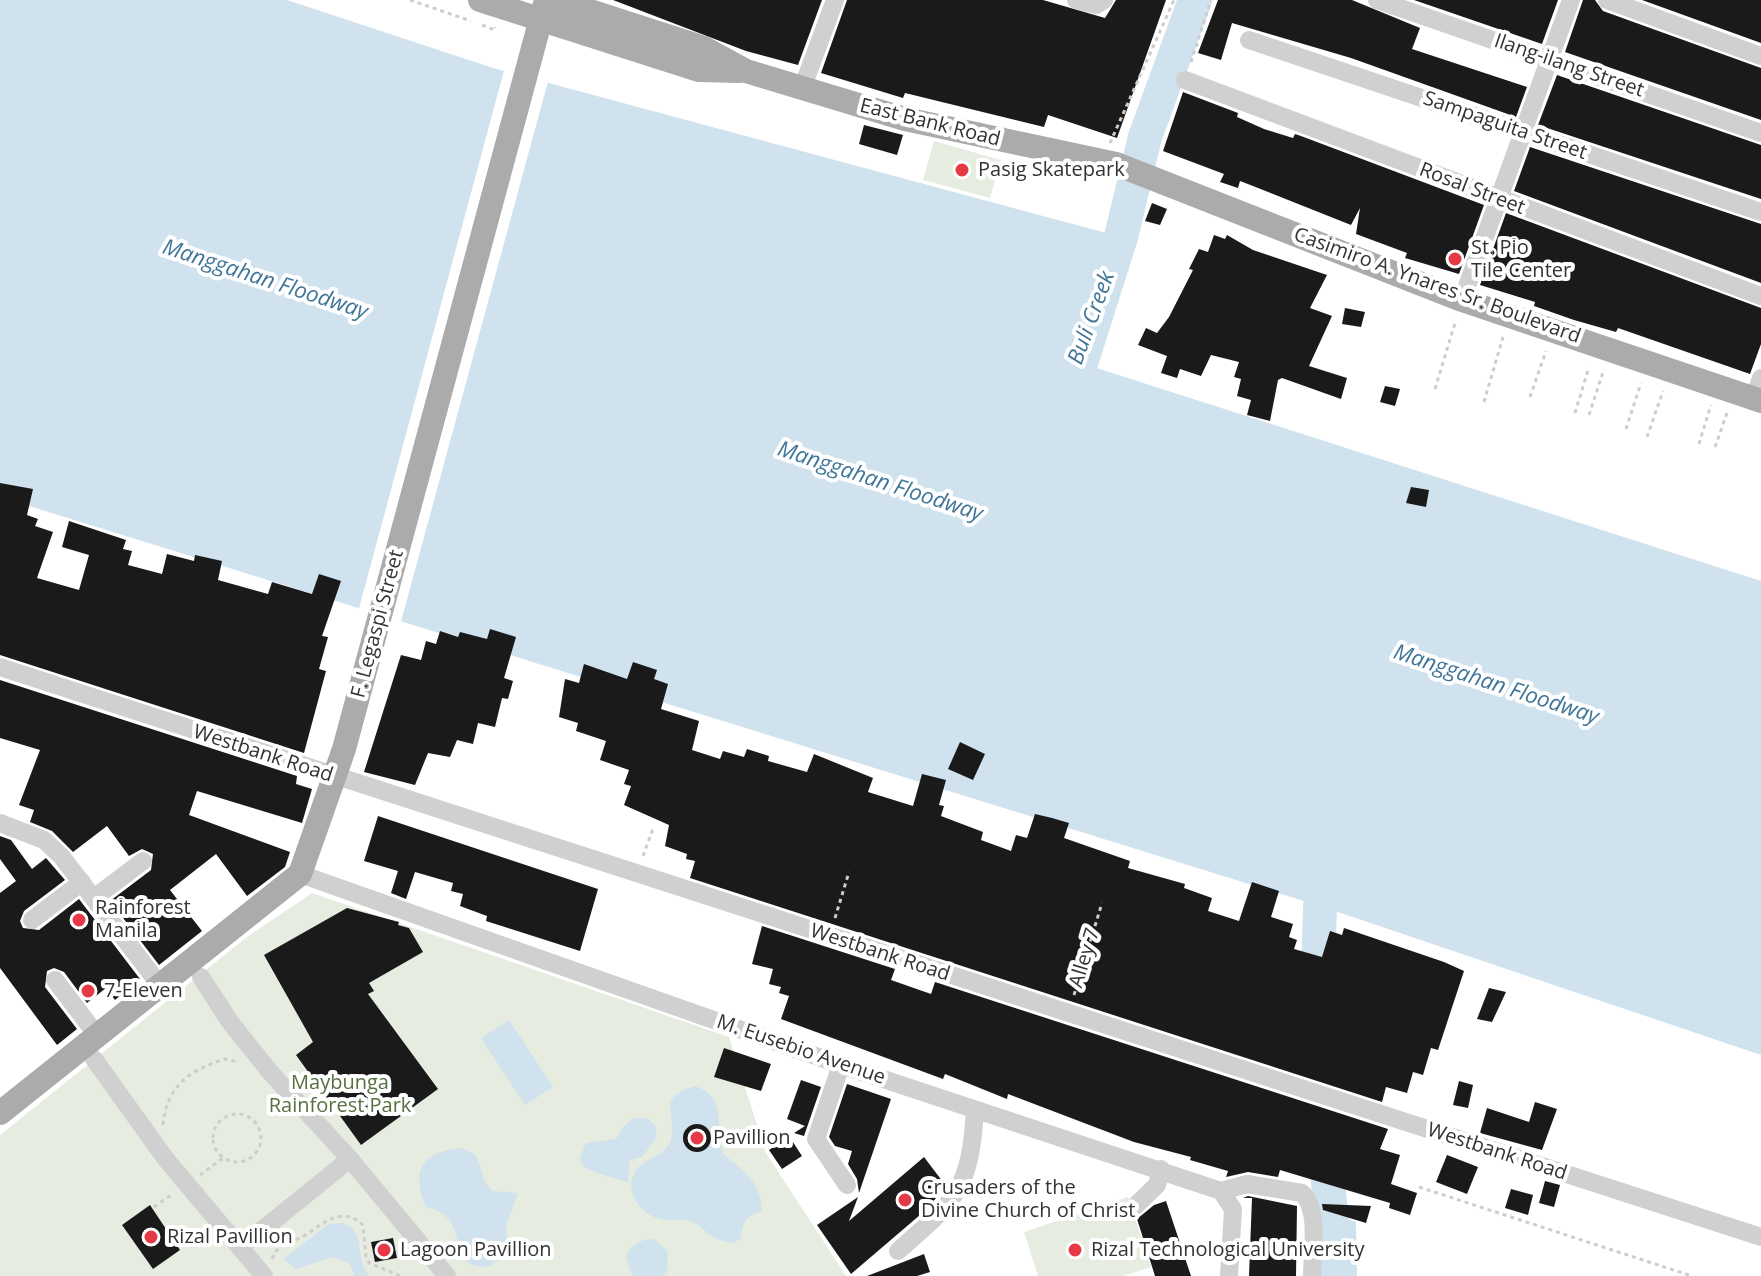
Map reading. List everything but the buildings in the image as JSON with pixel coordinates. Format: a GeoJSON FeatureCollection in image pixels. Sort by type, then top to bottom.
{"type":"FeatureCollection","features":[{"type":"Feature","properties":{"kind":"main road","name":"East Bank Road"},"geometry":{"type":"LineString","coordinates":[[480,0],[547,6],[704,48],[746,71],[905,119],[1109,163]]}},
{"type":"Feature","properties":{"kind":"main road","name":"F. Legaspi Street"},"geometry":{"type":"LineString","coordinates":[[300,874],[349,731],[527,67],[547,6]]}},
{"type":"Feature","properties":{"kind":"main road","name":"Casimiro A. Ynares Sr. Boulevard"},"geometry":{"type":"LineString","coordinates":[[1109,163],[1462,300],[1659,366],[1745,391]]}},
{"type":"Feature","properties":{"kind":"main road"},"geometry":{"type":"LineString","coordinates":[[0,1113],[300,874]]}},
{"type":"Feature","properties":{"kind":"street"},"geometry":{"type":"LineString","coordinates":[[802,89],[835,0]]}},
{"type":"Feature","properties":{"kind":"street"},"geometry":{"type":"LineString","coordinates":[[1076,0],[1096,5],[1103,1]]}},
{"type":"Feature","properties":{"kind":"street","name":"Ilang-ilang Street"},"geometry":{"type":"LineString","coordinates":[[1377,0],[1761,133]]}},
{"type":"Feature","properties":{"kind":"street"},"geometry":{"type":"LineString","coordinates":[[1462,300],[1571,0]]}},
{"type":"Feature","properties":{"kind":"street"},"geometry":{"type":"LineString","coordinates":[[1607,0],[1761,56]]}},
{"type":"Feature","properties":{"kind":"street","name":"Sampaguita Street"},"geometry":{"type":"LineString","coordinates":[[1249,40],[1761,212]]}},
{"type":"Feature","properties":{"kind":"street","name":"Rosal Street"},"geometry":{"type":"LineString","coordinates":[[1185,80],[1761,296]]}},
{"type":"Feature","properties":{"kind":"street","name":"Westbank Road"},"geometry":{"type":"LineString","coordinates":[[0,667],[335,778],[1761,1237]]}},
{"type":"Feature","properties":{"kind":"street"},"geometry":{"type":"LineString","coordinates":[[0,823],[44,840],[82,882],[159,984]]}},
{"type":"Feature","properties":{"kind":"street"},"geometry":{"type":"LineString","coordinates":[[94,898],[143,861]]}},
{"type":"Feature","properties":{"kind":"street","name":"M. Eusebio Avenue"},"geometry":{"type":"LineString","coordinates":[[300,874],[841,1065],[1221,1191]]}},
{"type":"Feature","properties":{"kind":"street"},"geometry":{"type":"LineString","coordinates":[[32,920],[82,882]]}},
{"type":"Feature","properties":{"kind":"street"},"geometry":{"type":"LineString","coordinates":[[201,977],[230,1022],[269,1071],[350,1159],[447,1276]]}},
{"type":"Feature","properties":{"kind":"street"},"geometry":{"type":"LineString","coordinates":[[55,980],[96,1034]]}},
{"type":"Feature","properties":{"kind":"street"},"geometry":{"type":"LineString","coordinates":[[94,1059],[161,1152],[182,1188],[268,1270]]}},
{"type":"Feature","properties":{"kind":"street"},"geometry":{"type":"LineString","coordinates":[[841,1065],[816,1139],[847,1185]]}},
{"type":"Feature","properties":{"kind":"street"},"geometry":{"type":"LineString","coordinates":[[898,1251],[956,1196],[967,1173],[975,1110]]}},
{"type":"Feature","properties":{"kind":"street"},"geometry":{"type":"LineString","coordinates":[[241,1247],[350,1159]]}},
{"type":"Feature","properties":{"kind":"street"},"geometry":{"type":"LineString","coordinates":[[1133,1208],[1157,1185],[1161,1169]]}},
{"type":"Feature","properties":{"kind":"street"},"geometry":{"type":"LineString","coordinates":[[1229,1276],[1233,1209],[1221,1191],[1247,1184],[1302,1193],[1307,1197],[1312,1221],[1312,1276]]}},
{"type":"Feature","properties":{"kind":"path"},"geometry":{"type":"LineString","coordinates":[[410,0],[495,30],[497,21]]}},
{"type":"Feature","properties":{"kind":"path"},"geometry":{"type":"LineString","coordinates":[[1109,163],[1174,0]]}},
{"type":"Feature","properties":{"kind":"path"},"geometry":{"type":"LineString","coordinates":[[1185,80],[1211,0]]}},
{"type":"Feature","properties":{"kind":"path"},"geometry":{"type":"LineString","coordinates":[[1435,389],[1462,300]]}},
{"type":"Feature","properties":{"kind":"path"},"geometry":{"type":"LineString","coordinates":[[1484,402],[1509,316]]}},
{"type":"Feature","properties":{"kind":"path"},"geometry":{"type":"LineString","coordinates":[[1530,397],[1553,331]]}},
{"type":"Feature","properties":{"kind":"path"},"geometry":{"type":"LineString","coordinates":[[1575,413],[1603,347]]}},
{"type":"Feature","properties":{"kind":"path"},"geometry":{"type":"LineString","coordinates":[[1589,415],[1603,347]]}},
{"type":"Feature","properties":{"kind":"path"},"geometry":{"type":"LineString","coordinates":[[1626,429],[1659,366]]}},
{"type":"Feature","properties":{"kind":"path"},"geometry":{"type":"LineString","coordinates":[[1647,437],[1659,366]]}},
{"type":"Feature","properties":{"kind":"path"},"geometry":{"type":"LineString","coordinates":[[1699,444],[1745,391]]}},
{"type":"Feature","properties":{"kind":"path"},"geometry":{"type":"LineString","coordinates":[[1715,447],[1745,391]]}},
{"type":"Feature","properties":{"kind":"path"},"geometry":{"type":"LineString","coordinates":[[636,875],[654,826]]}},
{"type":"Feature","properties":{"kind":"path"},"geometry":{"type":"LineString","coordinates":[[829,937],[849,872]]}},
{"type":"Feature","properties":{"kind":"path","name":"Alley 7"},"geometry":{"type":"LineString","coordinates":[[1068,1014],[1102,903]]}},
{"type":"Feature","properties":{"kind":"path"},"geometry":{"type":"LineString","coordinates":[[161,1152],[171,1093],[183,1078],[225,1059],[269,1071]]}},
{"type":"Feature","properties":{"kind":"path"},"geometry":{"type":"LineString","coordinates":[[234,1113],[251,1118],[261,1132],[259,1148],[254,1155],[239,1162],[223,1158],[212,1137],[219,1121],[234,1113]]}},
{"type":"Feature","properties":{"kind":"path"},"geometry":{"type":"LineString","coordinates":[[154,1207],[223,1158]]}},
{"type":"Feature","properties":{"kind":"path"},"geometry":{"type":"LineString","coordinates":[[1419,1187],[1692,1276]]}},
{"type":"Feature","properties":{"kind":"path"},"geometry":{"type":"LineString","coordinates":[[268,1270],[275,1251],[287,1241],[305,1236],[328,1218],[339,1216],[356,1219],[363,1225],[369,1263],[401,1276]]}},
{"type":"Feature","properties":{"kind":"green space","name":"Pasig Skatepark"},"geometry":{"type":"Polygon","coordinates":[[[934,141],[1001,160],[990,198],[923,180],[934,141]]]}},
{"type":"Feature","properties":{"kind":"green space","name":"Maybunga Rainforest Park"},"geometry":{"type":"Polygon","coordinates":[[[312,893],[729,1037],[766,1153],[846,1276],[0,1276],[0,1135],[247,937],[312,893]]]}},
{"type":"Feature","properties":{"kind":"green space"},"geometry":{"type":"Polygon","coordinates":[[[1128,1197],[1151,1267],[1123,1276],[1038,1276],[1024,1232],[1128,1197]]]}},
{"type":"Feature","properties":{"kind":"water","name":"Manggahan Floodway"},"geometry":{"type":"Polygon","coordinates":[[[0,0],[287,0],[493,68],[1121,237],[1081,363],[1761,581],[1761,1055],[1320,906],[0,497],[0,0]]]}},
{"type":"Feature","properties":{"kind":"water"},"geometry":{"type":"Polygon","coordinates":[[[509,1020],[553,1087],[525,1105],[481,1038],[509,1020]]]}},
{"type":"Feature","properties":{"kind":"water"},"geometry":{"type":"Polygon","coordinates":[[[695,1086],[706,1091],[717,1106],[724,1155],[751,1179],[759,1193],[762,1212],[749,1217],[741,1239],[732,1243],[717,1239],[687,1220],[666,1220],[650,1215],[633,1196],[635,1172],[664,1150],[671,1140],[671,1102],[682,1091],[695,1086]]]}},
{"type":"Feature","properties":{"kind":"water"},"geometry":{"type":"Polygon","coordinates":[[[634,1118],[647,1118],[655,1125],[657,1137],[642,1157],[630,1160],[628,1182],[583,1166],[580,1158],[586,1143],[616,1139],[634,1118]]]}},
{"type":"Feature","properties":{"kind":"water"},"geometry":{"type":"Polygon","coordinates":[[[462,1148],[476,1155],[485,1182],[492,1191],[518,1193],[506,1226],[508,1250],[491,1266],[476,1266],[466,1261],[450,1221],[426,1207],[421,1194],[420,1173],[429,1158],[462,1148]]]}},
{"type":"Feature","properties":{"kind":"water"},"geometry":{"type":"Polygon","coordinates":[[[1316,1206],[1356,1222],[1357,1276],[1316,1276],[1316,1206]]]}},
{"type":"Feature","properties":{"kind":"water"},"geometry":{"type":"Polygon","coordinates":[[[343,1223],[358,1238],[362,1261],[369,1276],[355,1276],[349,1263],[333,1257],[296,1269],[283,1259],[329,1224],[343,1223]]]}},
{"type":"Feature","properties":{"kind":"water"},"geometry":{"type":"Polygon","coordinates":[[[653,1239],[668,1251],[667,1271],[663,1276],[632,1276],[626,1257],[628,1253],[643,1240],[653,1239]]]}},
{"type":"Feature","properties":{"kind":"pier"},"geometry":{"type":"Polygon","coordinates":[[[505,67],[549,78],[400,625],[358,612],[505,67]]]}},
{"type":"Feature","properties":{"kind":"waterway","name":"Buli Creek"},"geometry":{"type":"LineString","coordinates":[[1066,380],[1081,363],[1121,237],[1145,137],[1195,0]]}},
{"type":"Feature","properties":{"kind":"waterway"},"geometry":{"type":"LineString","coordinates":[[1320,906],[1318,970],[1334,979],[1330,992]]}},
{"type":"Feature","properties":{"kind":"waterway"},"geometry":{"type":"LineString","coordinates":[[1321,1146],[1317,1158],[1326,1161],[1337,1276]]}},
{"type":"Feature","properties":{"kind":"place","name":"Pasig Skatepark"},"geometry":{"type":"Point","coordinates":[962,170]}},
{"type":"Feature","properties":{"kind":"place","name":"St. Pio Tile Center"},"geometry":{"type":"Point","coordinates":[1455,259]}},
{"type":"Feature","properties":{"kind":"place","name":"Rainforest Manila"},"geometry":{"type":"Point","coordinates":[79,920]}},
{"type":"Feature","properties":{"kind":"place","name":"7-Eleven"},"geometry":{"type":"Point","coordinates":[88,991]}},
{"type":"Feature","properties":{"kind":"place","name":"Pavillion"},"geometry":{"type":"Point","coordinates":[697,1138]}},
{"type":"Feature","properties":{"kind":"place","name":"Crusaders of the Divine Church of Christ"},"geometry":{"type":"Point","coordinates":[905,1200]}},
{"type":"Feature","properties":{"kind":"place","name":"Rizal Pavillion"},"geometry":{"type":"Point","coordinates":[151,1237]}},
{"type":"Feature","properties":{"kind":"place","name":"Lagoon Pavillion"},"geometry":{"type":"Point","coordinates":[384,1250]}},
{"type":"Feature","properties":{"kind":"place","name":"Rizal Technological University"},"geometry":{"type":"Point","coordinates":[1075,1250]}}]}
